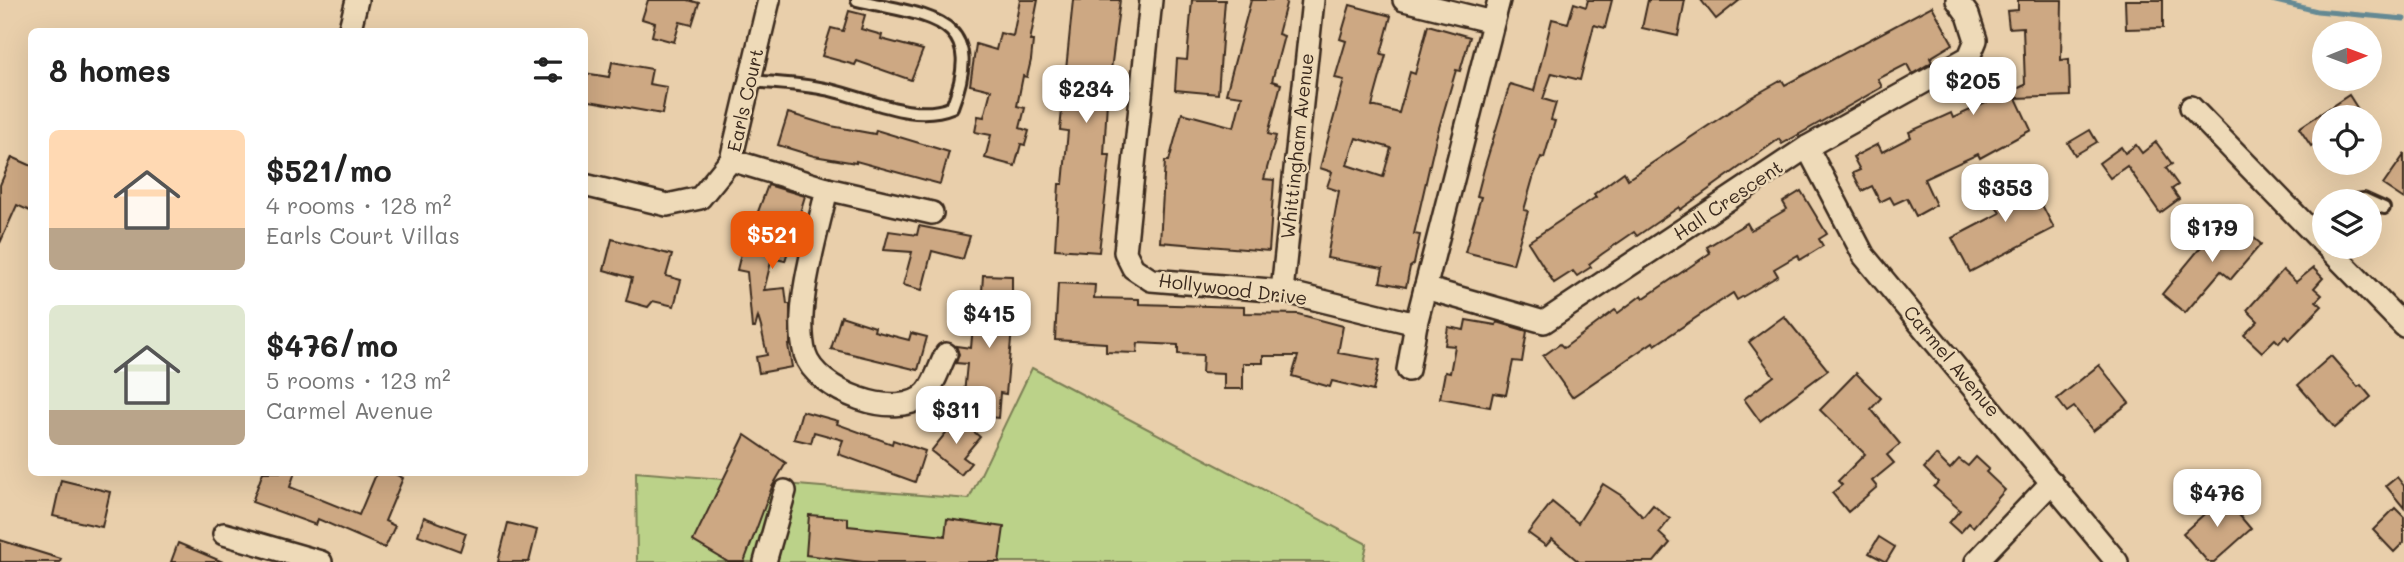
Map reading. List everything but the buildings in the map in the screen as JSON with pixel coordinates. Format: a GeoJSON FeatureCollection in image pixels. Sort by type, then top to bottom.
{"type":"FeatureCollection","features":[{"type":"Feature","properties":{"kind":"street"},"geometry":{"type":"LineString","coordinates":[[350,28],[357,0]]}},
{"type":"Feature","properties":{"kind":"street","name":"Earls Court"},"geometry":{"type":"LineString","coordinates":[[588,186],[667,205],[700,198],[731,160],[769,0]]}},
{"type":"Feature","properties":{"kind":"street","name":"Hollywood Drive"},"geometry":{"type":"LineString","coordinates":[[1151,0],[1125,252],[1133,268],[1151,279],[1282,291],[1416,324]]}},
{"type":"Feature","properties":{"kind":"street","name":"Whittingham Avenue"},"geometry":{"type":"LineString","coordinates":[[1282,291],[1313,0]]}},
{"type":"Feature","properties":{"kind":"street"},"geometry":{"type":"LineString","coordinates":[[1404,0],[1493,22]]}},
{"type":"Feature","properties":{"kind":"street"},"geometry":{"type":"LineString","coordinates":[[1408,370],[1416,324],[1499,0]]}},
{"type":"Feature","properties":{"kind":"street","name":"Hall Crescent"},"geometry":{"type":"LineString","coordinates":[[1425,288],[1544,322],[1807,147],[1969,57],[1976,40],[1968,15],[1957,0]]}},
{"type":"Feature","properties":{"kind":"street"},"geometry":{"type":"LineString","coordinates":[[2191,107],[2312,226]]}},
{"type":"Feature","properties":{"kind":"street","name":"Carmel Avenue"},"geometry":{"type":"LineString","coordinates":[[1807,147],[1864,256],[2117,562]]}},
{"type":"Feature","properties":{"kind":"street"},"geometry":{"type":"LineString","coordinates":[[731,160],[827,189],[932,213]]}},
{"type":"Feature","properties":{"kind":"street"},"geometry":{"type":"LineString","coordinates":[[827,189],[803,301],[805,355],[824,383],[878,405],[906,404],[927,393],[946,354]]}},
{"type":"Feature","properties":{"kind":"street"},"geometry":{"type":"LineString","coordinates":[[2343,259],[2404,326]]}},
{"type":"Feature","properties":{"kind":"street"},"geometry":{"type":"LineString","coordinates":[[1976,562],[2052,482]]}},
{"type":"Feature","properties":{"kind":"street"},"geometry":{"type":"LineString","coordinates":[[765,562],[785,491]]}},
{"type":"Feature","properties":{"kind":"street"},"geometry":{"type":"LineString","coordinates":[[225,534],[321,562]]}},
{"type":"Feature","properties":{"kind":"lane"},"geometry":{"type":"LineString","coordinates":[[748,81],[828,90],[891,108],[936,114],[953,107],[965,64],[962,44],[951,29],[933,18],[857,0]]}},
{"type":"Feature","properties":{"kind":"green space"},"geometry":{"type":"Polygon","coordinates":[[[1032,368],[1367,544],[1363,562],[637,562],[636,472],[969,499],[1032,368]]]}},
{"type":"Feature","properties":{"kind":"waterway"},"geometry":{"type":"LineString","coordinates":[[2272,0],[2317,11],[2404,19]]}}]}
